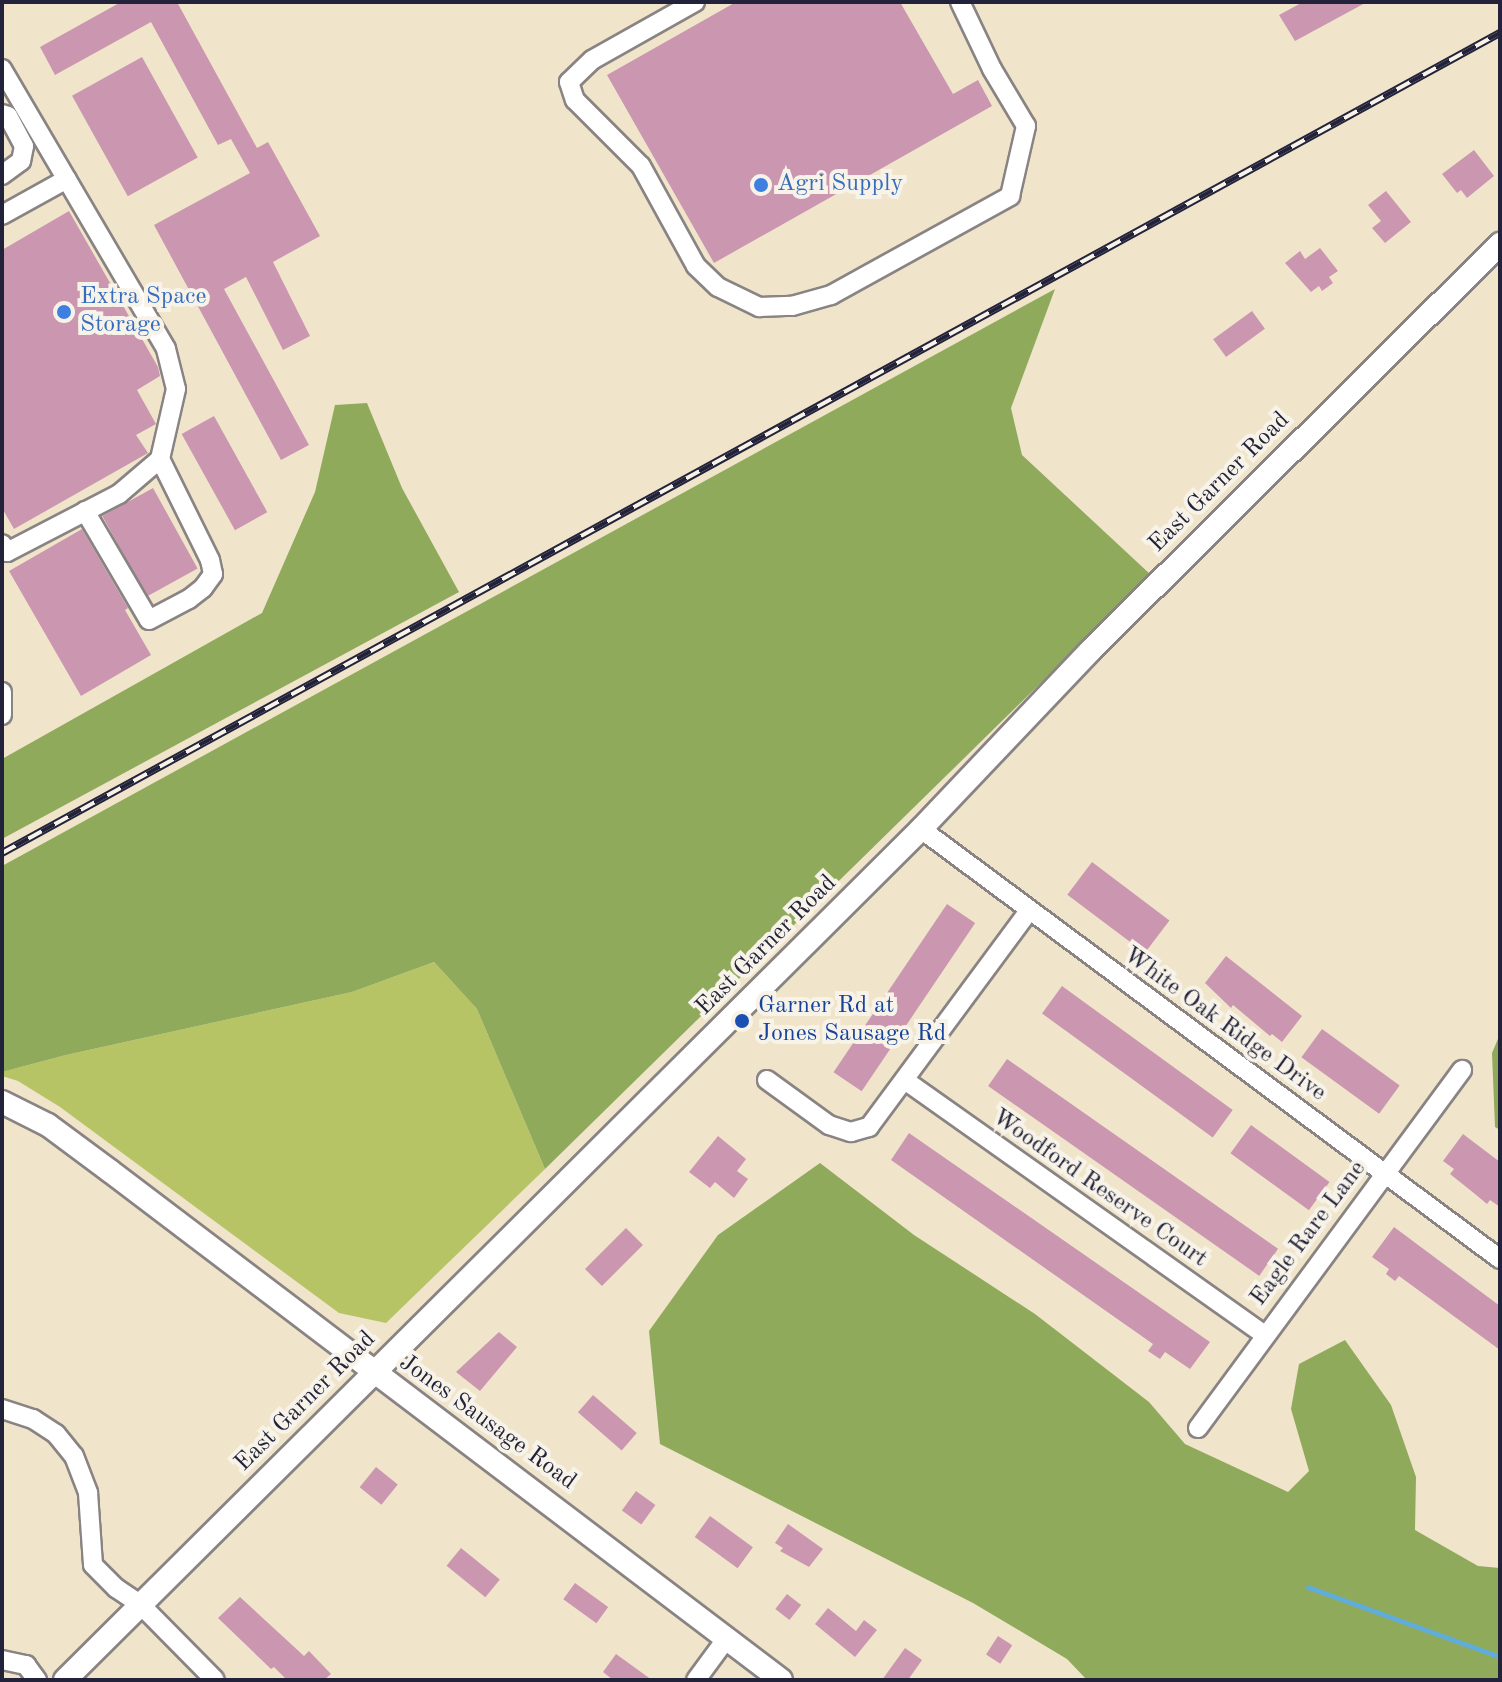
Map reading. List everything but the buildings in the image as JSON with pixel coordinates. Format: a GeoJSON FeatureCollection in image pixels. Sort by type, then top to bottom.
{"type":"FeatureCollection","features":[{"type":"Feature","properties":{"kind":"main road","name":"East Garner Road"},"geometry":{"type":"LineString","coordinates":[[65,1680],[921,829],[1101,640],[1500,244]]}},
{"type":"Feature","properties":{"kind":"main road","name":"Jones Sausage Road"},"geometry":{"type":"LineString","coordinates":[[2,1102],[48,1125],[110,1171],[781,1680]]}},
{"type":"Feature","properties":{"kind":"street"},"geometry":{"type":"LineString","coordinates":[[695,2],[592,60],[569,82],[575,100],[641,166],[696,266],[718,287],[759,307],[792,306],[831,295],[1010,196],[1026,126],[992,69],[960,2]]}},
{"type":"Feature","properties":{"kind":"street"},"geometry":{"type":"LineString","coordinates":[[2,69],[166,349],[176,389],[160,459],[119,494],[7,552],[2,544]]}},
{"type":"Feature","properties":{"kind":"street"},"geometry":{"type":"LineString","coordinates":[[2,114],[8,116],[21,141],[22,153],[21,161],[2,175]]}},
{"type":"Feature","properties":{"kind":"street"},"geometry":{"type":"LineString","coordinates":[[2,129],[14,150],[22,153]]}},
{"type":"Feature","properties":{"kind":"street"},"geometry":{"type":"LineString","coordinates":[[2,215],[67,179]]}},
{"type":"Feature","properties":{"kind":"street"},"geometry":{"type":"LineString","coordinates":[[85,511],[149,620],[189,599],[213,574],[210,560],[160,459]]}},
{"type":"Feature","properties":{"kind":"street"},"geometry":{"type":"LineString","coordinates":[[2,692],[2,715]]}},
{"type":"Feature","properties":{"kind":"street","name":"White Oak Ridge Drive"},"geometry":{"type":"LineString","coordinates":[[921,829],[1028,912],[1500,1259]]}},
{"type":"Feature","properties":{"kind":"street"},"geometry":{"type":"LineString","coordinates":[[767,1080],[829,1125],[859,1133],[878,1119],[1028,912]]}},
{"type":"Feature","properties":{"kind":"street","name":"Eagle Rare Lane"},"geometry":{"type":"LineString","coordinates":[[1198,1428],[1462,1070]]}},
{"type":"Feature","properties":{"kind":"street","name":"Woodford Reserve Court"},"geometry":{"type":"LineString","coordinates":[[906,1081],[1265,1335]]}},
{"type":"Feature","properties":{"kind":"street"},"geometry":{"type":"LineString","coordinates":[[2,1409],[45,1426],[74,1456],[88,1493],[93,1565],[116,1588],[141,1605],[215,1680]]}},
{"type":"Feature","properties":{"kind":"street"},"geometry":{"type":"LineString","coordinates":[[696,1680],[727,1638]]}},
{"type":"Feature","properties":{"kind":"street"},"geometry":{"type":"LineString","coordinates":[[2,1660],[26,1665],[37,1680]]}},
{"type":"Feature","properties":{"kind":"green space"},"geometry":{"type":"Polygon","coordinates":[[[1055,289],[1011,408],[1022,455],[1151,575],[545,1169],[477,1009],[434,962],[352,992],[2,1072],[2,866],[1055,289]]]}},
{"type":"Feature","properties":{"kind":"green space"},"geometry":{"type":"Polygon","coordinates":[[[367,403],[402,488],[459,592],[2,839],[2,759],[262,613],[315,492],[335,405],[367,403]]]}},
{"type":"Feature","properties":{"kind":"green space"},"geometry":{"type":"Polygon","coordinates":[[[434,962],[477,1009],[545,1169],[386,1323],[339,1313],[60,1107],[18,1081],[2,1076],[2,1072],[66,1055],[352,992],[434,962]]]}},
{"type":"Feature","properties":{"kind":"green space"},"geometry":{"type":"Polygon","coordinates":[[[1500,1034],[1500,1130],[1495,1127],[1492,1053],[1500,1034]]]}},
{"type":"Feature","properties":{"kind":"green space"},"geometry":{"type":"Polygon","coordinates":[[[820,1163],[914,1235],[1035,1314],[1149,1402],[1185,1444],[1288,1492],[1309,1471],[1291,1409],[1299,1364],[1345,1340],[1391,1405],[1416,1477],[1415,1530],[1478,1566],[1500,1568],[1500,1680],[1087,1680],[1067,1659],[973,1603],[660,1444],[649,1331],[718,1235],[820,1163]]]}},
{"type":"Feature","properties":{"kind":"waterway"},"geometry":{"type":"LineString","coordinates":[[1308,1587],[1500,1657]]}},
{"type":"Feature","properties":{"kind":"railway"},"geometry":{"type":"LineString","coordinates":[[2,853],[1500,33]]}},
{"type":"Feature","properties":{"kind":"place","name":"Agri Supply"},"geometry":{"type":"Point","coordinates":[761,185]}},
{"type":"Feature","properties":{"kind":"place","name":"Extra Space Storage"},"geometry":{"type":"Point","coordinates":[64,312]}},
{"type":"Feature","properties":{"kind":"place","name":"Garner Rd at Jones Sausage Rd"},"geometry":{"type":"Point","coordinates":[742,1021]}}]}
